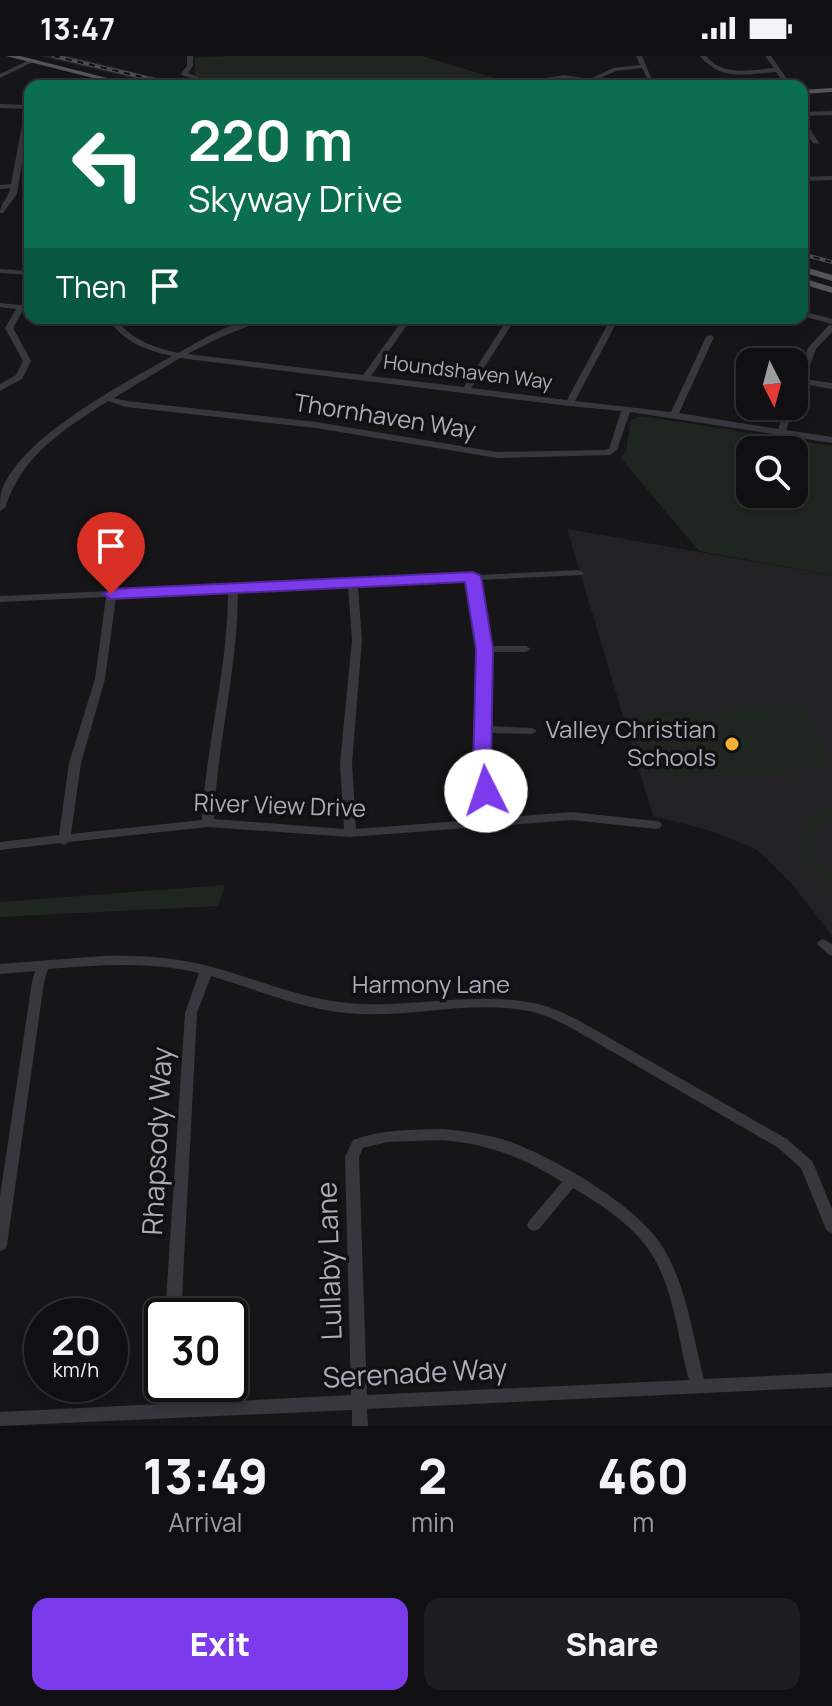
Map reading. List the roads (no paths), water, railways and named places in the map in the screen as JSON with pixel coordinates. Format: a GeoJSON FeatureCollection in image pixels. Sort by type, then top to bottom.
{"type":"FeatureCollection","features":[{"type":"Feature","properties":{"kind":"main road"},"geometry":{"type":"LineString","coordinates":[[10,56],[110,80]]}},
{"type":"Feature","properties":{"kind":"main road"},"geometry":{"type":"LineString","coordinates":[[0,63],[69,80]]}},
{"type":"Feature","properties":{"kind":"main road"},"geometry":{"type":"LineString","coordinates":[[808,89],[832,88]]}},
{"type":"Feature","properties":{"kind":"main road"},"geometry":{"type":"LineString","coordinates":[[808,271],[832,278]]}},
{"type":"Feature","properties":{"kind":"main road"},"geometry":{"type":"LineString","coordinates":[[808,283],[832,290]]}},
{"type":"Feature","properties":{"kind":"street"},"geometry":{"type":"LineString","coordinates":[[190,56],[190,66],[184,74],[200,80]]}},
{"type":"Feature","properties":{"kind":"street"},"geometry":{"type":"LineString","coordinates":[[639,56],[650,79]]}},
{"type":"Feature","properties":{"kind":"street"},"geometry":{"type":"LineString","coordinates":[[703,56],[711,68],[722,72],[778,70]]}},
{"type":"Feature","properties":{"kind":"street"},"geometry":{"type":"LineString","coordinates":[[768,56],[785,80]]}},
{"type":"Feature","properties":{"kind":"street"},"geometry":{"type":"LineString","coordinates":[[0,76],[31,61]]}},
{"type":"Feature","properties":{"kind":"street"},"geometry":{"type":"LineString","coordinates":[[593,79],[615,69],[644,66]]}},
{"type":"Feature","properties":{"kind":"street"},"geometry":{"type":"LineString","coordinates":[[537,80],[597,80]]}},
{"type":"Feature","properties":{"kind":"street"},"geometry":{"type":"LineString","coordinates":[[0,106],[24,108]]}},
{"type":"Feature","properties":{"kind":"street"},"geometry":{"type":"LineString","coordinates":[[808,114],[832,113]]}},
{"type":"Feature","properties":{"kind":"street"},"geometry":{"type":"LineString","coordinates":[[808,130],[816,143]]}},
{"type":"Feature","properties":{"kind":"street"},"geometry":{"type":"LineString","coordinates":[[0,211],[13,194],[24,152]]}},
{"type":"Feature","properties":{"kind":"street"},"geometry":{"type":"LineString","coordinates":[[808,179],[828,178],[828,188]]}},
{"type":"Feature","properties":{"kind":"street"},"geometry":{"type":"LineString","coordinates":[[0,187],[15,186]]}},
{"type":"Feature","properties":{"kind":"street"},"geometry":{"type":"LineString","coordinates":[[0,271],[24,273]]}},
{"type":"Feature","properties":{"kind":"street"},"geometry":{"type":"LineString","coordinates":[[0,305],[24,307]]}},
{"type":"Feature","properties":{"kind":"street"},"geometry":{"type":"LineString","coordinates":[[0,388],[19,377],[27,361],[9,328],[24,308]]}},
{"type":"Feature","properties":{"kind":"street"},"geometry":{"type":"LineString","coordinates":[[808,315],[832,324],[812,348],[808,359]]}},
{"type":"Feature","properties":{"kind":"street","name":"Houndshaven Way"},"geometry":{"type":"LineString","coordinates":[[115,324],[138,343],[182,356],[674,415],[832,440]]}},
{"type":"Feature","properties":{"kind":"street"},"geometry":{"type":"LineString","coordinates":[[0,508],[18,469],[36,448],[109,399],[237,324]]}},
{"type":"Feature","properties":{"kind":"street"},"geometry":{"type":"LineString","coordinates":[[365,378],[403,324]]}},
{"type":"Feature","properties":{"kind":"street"},"geometry":{"type":"LineString","coordinates":[[466,390],[508,324]]}},
{"type":"Feature","properties":{"kind":"street"},"geometry":{"type":"LineString","coordinates":[[569,403],[612,324]]}},
{"type":"Feature","properties":{"kind":"street"},"geometry":{"type":"LineString","coordinates":[[674,415],[710,337]]}},
{"type":"Feature","properties":{"kind":"street"},"geometry":{"type":"LineString","coordinates":[[808,382],[832,386]]}},
{"type":"Feature","properties":{"kind":"street","name":"Thornhaven Way"},"geometry":{"type":"LineString","coordinates":[[109,399],[126,404],[316,425],[513,456],[607,453],[613,450],[626,410]]}},
{"type":"Feature","properties":{"kind":"street"},"geometry":{"type":"LineString","coordinates":[[781,432],[786,420]]}},
{"type":"Feature","properties":{"kind":"street"},"geometry":{"type":"LineString","coordinates":[[0,599],[579,573]]}},
{"type":"Feature","properties":{"kind":"street"},"geometry":{"type":"LineString","coordinates":[[473,576],[484,649],[482,771],[492,822]]}},
{"type":"Feature","properties":{"kind":"street"},"geometry":{"type":"LineString","coordinates":[[350,833],[346,763],[357,640],[353,582]]}},
{"type":"Feature","properties":{"kind":"street"},"geometry":{"type":"LineString","coordinates":[[208,823],[210,765],[230,670],[233,588]]}},
{"type":"Feature","properties":{"kind":"street"},"geometry":{"type":"LineString","coordinates":[[64,841],[75,763],[100,679],[111,594]]}},
{"type":"Feature","properties":{"kind":"street"},"geometry":{"type":"LineString","coordinates":[[484,649],[526,649]]}},
{"type":"Feature","properties":{"kind":"street"},"geometry":{"type":"LineString","coordinates":[[483,729],[532,731]]}},
{"type":"Feature","properties":{"kind":"street","name":"River View Drive"},"geometry":{"type":"LineString","coordinates":[[0,846],[64,841],[127,829],[208,823],[350,833],[572,816],[656,825]]}},
{"type":"Feature","properties":{"kind":"street","name":"Harmony Lane"},"geometry":{"type":"LineString","coordinates":[[0,969],[165,962],[246,979],[306,1001],[345,1008],[388,1010],[502,1004],[538,1009],[573,1023],[782,1143],[807,1165],[832,1227]]}},
{"type":"Feature","properties":{"kind":"street"},"geometry":{"type":"LineString","coordinates":[[0,1245],[38,982],[43,966]]}},
{"type":"Feature","properties":{"kind":"street","name":"Rhapsody Way"},"geometry":{"type":"LineString","coordinates":[[174,1298],[191,1013],[206,971]]}},
{"type":"Feature","properties":{"kind":"street","name":"Lullaby Lane"},"geometry":{"type":"LineString","coordinates":[[360,1426],[352,1157],[358,1144],[375,1137],[452,1133],[493,1139],[531,1155],[572,1180]]}},
{"type":"Feature","properties":{"kind":"street"},"geometry":{"type":"LineString","coordinates":[[534,1225],[572,1180],[631,1221],[658,1252],[671,1283],[698,1385]]}},
{"type":"Feature","properties":{"kind":"street","name":"Serenade Way"},"geometry":{"type":"LineString","coordinates":[[0,1419],[832,1380]]}},
{"type":"Feature","properties":{"kind":"street"},"geometry":{"type":"LineString","coordinates":[[168,1402],[168,1412]]}},
{"type":"Feature","properties":{"kind":"railway"},"geometry":{"type":"LineString","coordinates":[[54,56],[155,80]]}},
{"type":"Feature","properties":{"kind":"railway"},"geometry":{"type":"LineString","coordinates":[[808,256],[832,262]]}},
{"type":"Feature","properties":{"kind":"place","name":"Valley Christian Schools"},"geometry":{"type":"Point","coordinates":[732,744]}}]}
